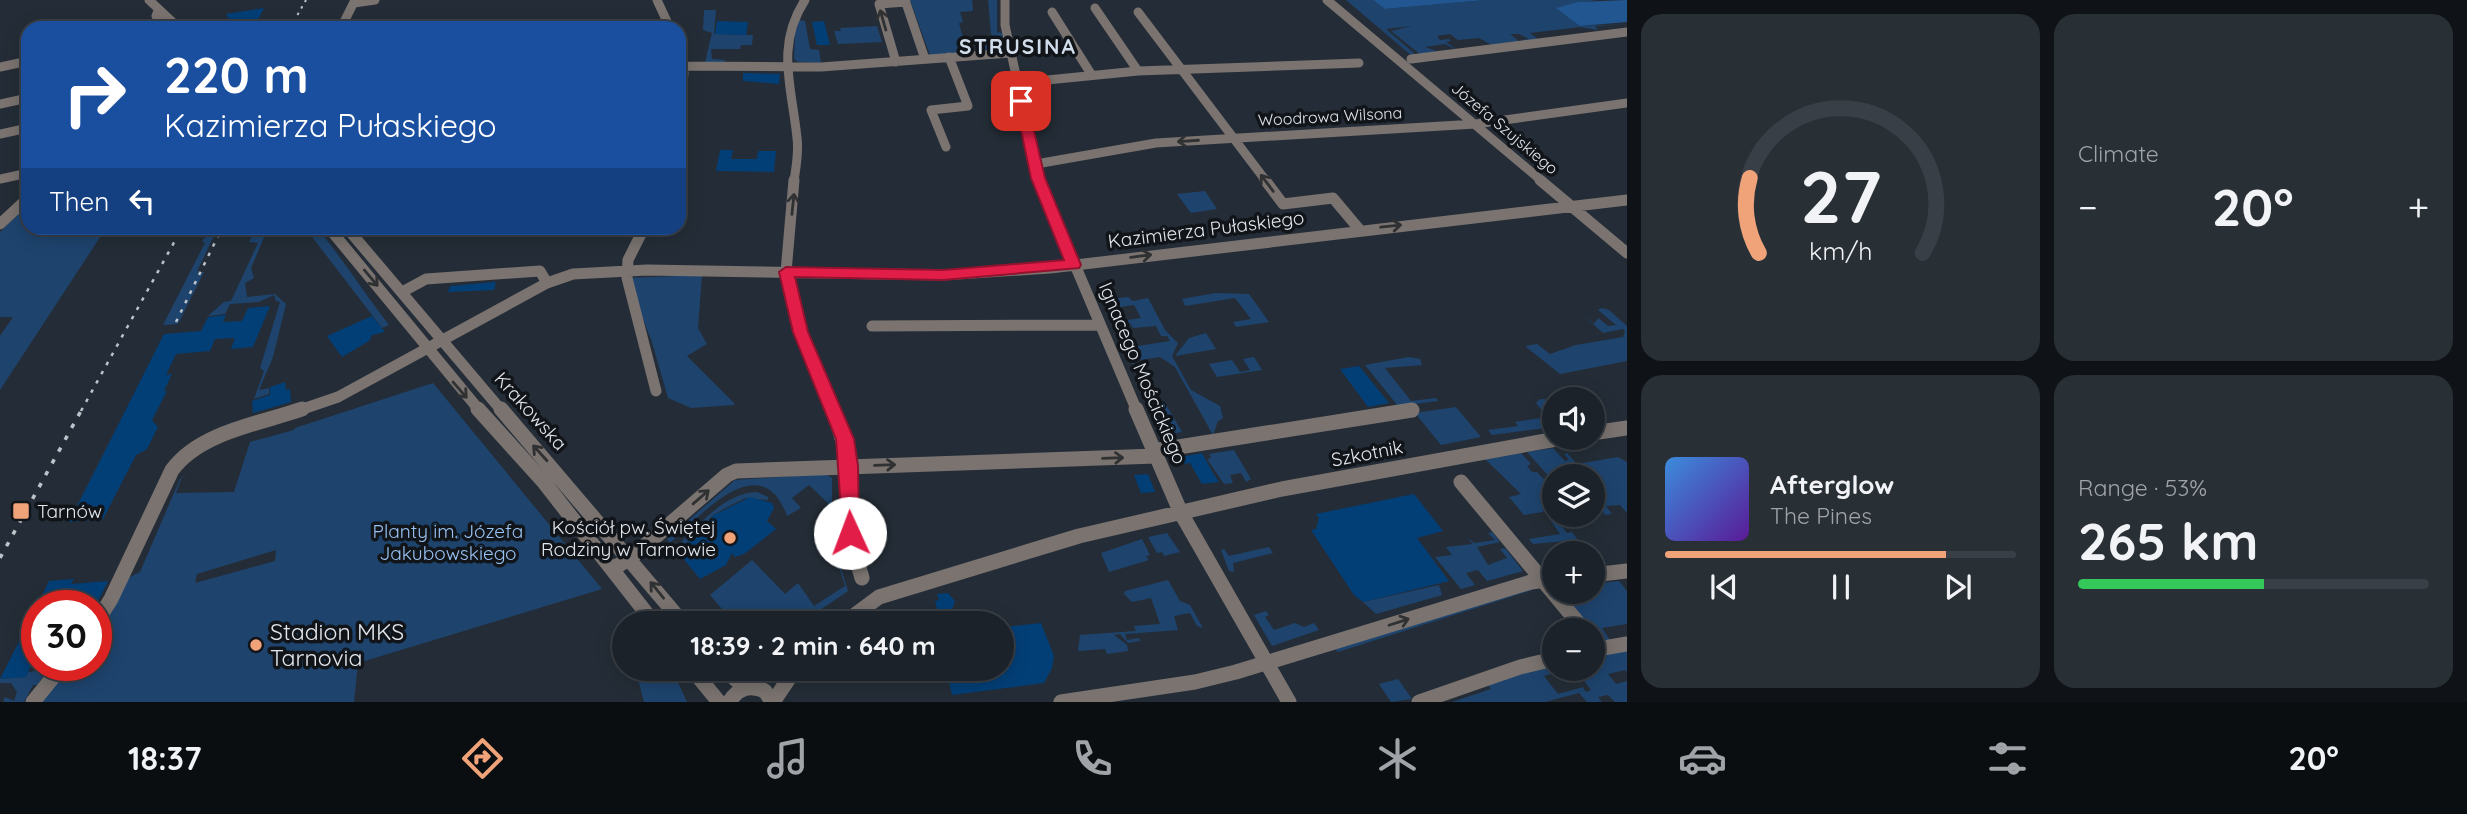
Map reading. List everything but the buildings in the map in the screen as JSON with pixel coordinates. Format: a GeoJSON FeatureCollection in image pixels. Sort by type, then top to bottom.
{"type":"FeatureCollection","features":[{"type":"Feature","properties":{"kind":"street"},"geometry":{"type":"LineString","coordinates":[[149,0],[170,21]]}},
{"type":"Feature","properties":{"kind":"street"},"geometry":{"type":"LineString","coordinates":[[344,21],[354,1],[375,0]]}},
{"type":"Feature","properties":{"kind":"street"},"geometry":{"type":"LineString","coordinates":[[657,0],[667,21]]}},
{"type":"Feature","properties":{"kind":"street"},"geometry":{"type":"LineString","coordinates":[[805,0],[790,25],[787,66],[798,131],[786,272],[795,315],[845,439],[849,466],[850,533],[862,578]]}},
{"type":"Feature","properties":{"kind":"street","name":"Ignacego Mościckiego"},"geometry":{"type":"LineString","coordinates":[[1005,0],[1010,53],[1038,178],[1073,265],[1181,513],[1264,663],[1289,702]]}},
{"type":"Feature","properties":{"kind":"street","name":"Józefa Szujskiego"},"geometry":{"type":"LineString","coordinates":[[1327,0],[1627,253]]}},
{"type":"Feature","properties":{"kind":"street","name":"Józefa Szujskiego"},"geometry":{"type":"LineString","coordinates":[[1336,0],[1362,28]]}},
{"type":"Feature","properties":{"kind":"street"},"geometry":{"type":"LineString","coordinates":[[896,62],[879,4],[905,1],[925,59]]}},
{"type":"Feature","properties":{"kind":"street"},"geometry":{"type":"LineString","coordinates":[[1095,8],[1138,71]]}},
{"type":"Feature","properties":{"kind":"street"},"geometry":{"type":"LineString","coordinates":[[158,11],[156,16],[160,21]]}},
{"type":"Feature","properties":{"kind":"street"},"geometry":{"type":"LineString","coordinates":[[1052,12],[1091,74]]}},
{"type":"Feature","properties":{"kind":"street"},"geometry":{"type":"LineString","coordinates":[[1138,12],[1283,204],[1333,198],[1359,229]]}},
{"type":"Feature","properties":{"kind":"street"},"geometry":{"type":"LineString","coordinates":[[1411,59],[1627,32]]}},
{"type":"Feature","properties":{"kind":"street"},"geometry":{"type":"LineString","coordinates":[[686,66],[896,62],[1010,53]]}},
{"type":"Feature","properties":{"kind":"street"},"geometry":{"type":"LineString","coordinates":[[946,147],[936,116],[931,110],[968,106],[949,57]]}},
{"type":"Feature","properties":{"kind":"street"},"geometry":{"type":"LineString","coordinates":[[0,67],[21,62]]}},
{"type":"Feature","properties":{"kind":"street"},"geometry":{"type":"LineString","coordinates":[[1017,83],[1138,71],[1359,63]]}},
{"type":"Feature","properties":{"kind":"street"},"geometry":{"type":"LineString","coordinates":[[0,104],[21,100]]}},
{"type":"Feature","properties":{"kind":"street","name":"Woodrowa Wilsona"},"geometry":{"type":"LineString","coordinates":[[1036,164],[1156,143],[1476,124],[1627,103]]}},
{"type":"Feature","properties":{"kind":"street"},"geometry":{"type":"LineString","coordinates":[[0,134],[21,130]]}},
{"type":"Feature","properties":{"kind":"street"},"geometry":{"type":"LineString","coordinates":[[0,179],[21,174]]}},
{"type":"Feature","properties":{"kind":"street","name":"Kazimierza Pułaskiego"},"geometry":{"type":"LineString","coordinates":[[112,595],[177,462],[190,449],[338,397],[547,283],[584,272],[627,270],[943,275],[1073,265],[1359,229],[1627,200]]}},
{"type":"Feature","properties":{"kind":"street"},"geometry":{"type":"LineString","coordinates":[[0,225],[21,205]]}},
{"type":"Feature","properties":{"kind":"street","name":"Krakowska"},"geometry":{"type":"LineString","coordinates":[[335,235],[429,347],[445,372],[482,415],[510,441],[644,611]]}},
{"type":"Feature","properties":{"kind":"street","name":"Krakowska"},"geometry":{"type":"LineString","coordinates":[[353,235],[631,558],[673,611]]}},
{"type":"Feature","properties":{"kind":"street"},"geometry":{"type":"LineString","coordinates":[[640,235],[628,260],[627,282],[656,391]]}},
{"type":"Feature","properties":{"kind":"street"},"geometry":{"type":"LineString","coordinates":[[402,292],[426,279],[540,271],[547,283]]}},
{"type":"Feature","properties":{"kind":"street"},"geometry":{"type":"LineString","coordinates":[[872,326],[1099,325]]}},
{"type":"Feature","properties":{"kind":"street"},"geometry":{"type":"LineString","coordinates":[[613,569],[631,558],[727,475],[747,470],[1154,454],[1412,410]]}},
{"type":"Feature","properties":{"kind":"street"},"geometry":{"type":"LineString","coordinates":[[1605,431],[1627,428]]}},
{"type":"Feature","properties":{"kind":"street","name":"Szkotnik"},"geometry":{"type":"LineString","coordinates":[[860,611],[879,597],[911,586],[1079,536],[1414,463],[1542,441]]}},
{"type":"Feature","properties":{"kind":"street"},"geometry":{"type":"LineString","coordinates":[[1461,482],[1542,573]]}},
{"type":"Feature","properties":{"kind":"street"},"geometry":{"type":"LineString","coordinates":[[1605,574],[1627,571]]}},
{"type":"Feature","properties":{"kind":"street"},"geometry":{"type":"LineString","coordinates":[[1061,702],[1195,682],[1542,581]]}},
{"type":"Feature","properties":{"kind":"street"},"geometry":{"type":"LineString","coordinates":[[1605,645],[1627,644]]}},
{"type":"Feature","properties":{"kind":"street"},"geometry":{"type":"LineString","coordinates":[[1419,702],[1542,662]]}},
{"type":"Feature","properties":{"kind":"street"},"geometry":{"type":"LineString","coordinates":[[33,702],[49,681]]}},
{"type":"Feature","properties":{"kind":"street"},"geometry":{"type":"LineString","coordinates":[[702,681],[719,702]]}},
{"type":"Feature","properties":{"kind":"street"},"geometry":{"type":"LineString","coordinates":[[739,681],[747,687],[765,691],[773,702],[787,681]]}},
{"type":"Feature","properties":{"kind":"street"},"geometry":{"type":"LineString","coordinates":[[729,702],[755,681]]}},
{"type":"Feature","properties":{"kind":"green space"},"geometry":{"type":"Polygon","coordinates":[[[910,0],[972,0],[973,11],[960,12],[963,22],[959,23],[966,49],[971,49],[973,54],[931,58],[910,0]]]}},
{"type":"Feature","properties":{"kind":"green space"},"geometry":{"type":"Polygon","coordinates":[[[988,0],[997,0],[997,32],[1002,33],[1005,45],[999,44],[1000,50],[978,52],[976,44],[992,44],[988,0]]]}},
{"type":"Feature","properties":{"kind":"green space"},"geometry":{"type":"Polygon","coordinates":[[[1346,0],[1373,0],[1385,9],[1485,0],[1596,0],[1560,7],[1580,26],[1627,24],[1595,26],[1598,30],[1580,27],[1530,33],[1540,41],[1525,43],[1521,40],[1529,39],[1519,34],[1510,34],[1521,43],[1495,47],[1479,38],[1458,40],[1450,34],[1437,36],[1440,40],[1449,39],[1451,41],[1446,42],[1458,51],[1445,44],[1425,47],[1442,53],[1421,55],[1391,31],[1412,26],[1386,29],[1416,55],[1412,56],[1346,0]]]}},
{"type":"Feature","properties":{"kind":"green space"},"geometry":{"type":"Polygon","coordinates":[[[704,10],[716,10],[714,34],[753,35],[752,45],[741,45],[740,49],[711,49],[712,59],[725,60],[724,63],[705,63],[712,33],[703,30],[704,10]]]}},
{"type":"Feature","properties":{"kind":"green space"},"geometry":{"type":"Polygon","coordinates":[[[799,20],[805,21],[810,49],[819,50],[821,63],[798,62],[794,59],[795,34],[799,20]]]}},
{"type":"Feature","properties":{"kind":"green space"},"geometry":{"type":"Polygon","coordinates":[[[877,26],[882,42],[838,44],[834,31],[841,31],[840,28],[877,26]]]}},
{"type":"Feature","properties":{"kind":"green space"},"geometry":{"type":"Polygon","coordinates":[[[1205,191],[1217,209],[1191,213],[1177,194],[1205,191]]]}},
{"type":"Feature","properties":{"kind":"green space"},"geometry":{"type":"Polygon","coordinates":[[[21,212],[21,235],[101,235],[0,390],[0,336],[13,317],[0,317],[0,232],[21,212]]]}},
{"type":"Feature","properties":{"kind":"green space"},"geometry":{"type":"Polygon","coordinates":[[[215,235],[198,269],[199,273],[204,272],[178,324],[163,325],[205,243],[202,242],[204,238],[215,235]]]}},
{"type":"Feature","properties":{"kind":"green space"},"geometry":{"type":"Polygon","coordinates":[[[252,235],[265,235],[251,268],[254,278],[245,283],[247,297],[275,294],[286,304],[273,357],[259,390],[269,388],[269,394],[254,399],[264,371],[260,368],[280,302],[276,301],[274,295],[259,302],[230,304],[225,314],[208,316],[224,302],[231,301],[258,243],[249,242],[252,235]]]}},
{"type":"Feature","properties":{"kind":"green space"},"geometry":{"type":"Polygon","coordinates":[[[311,235],[323,235],[336,252],[389,325],[382,328],[311,235]]]}},
{"type":"Feature","properties":{"kind":"green space"},"geometry":{"type":"Polygon","coordinates":[[[702,275],[698,328],[707,344],[687,356],[735,404],[733,405],[691,408],[668,398],[652,342],[627,278],[702,275]]]}},
{"type":"Feature","properties":{"kind":"green space"},"geometry":{"type":"Polygon","coordinates":[[[1216,293],[1249,294],[1269,322],[1236,327],[1233,322],[1251,319],[1235,298],[1185,306],[1182,299],[1216,293]]]}},
{"type":"Feature","properties":{"kind":"green space"},"geometry":{"type":"Polygon","coordinates":[[[1128,297],[1133,301],[1148,298],[1165,330],[1178,343],[1172,356],[1191,390],[1220,406],[1223,418],[1218,421],[1213,435],[1175,367],[1160,357],[1133,361],[1145,385],[1142,385],[1125,348],[1170,341],[1167,336],[1161,336],[1156,326],[1133,328],[1130,323],[1115,324],[1114,322],[1141,318],[1134,305],[1107,309],[1103,300],[1128,297]]]}},
{"type":"Feature","properties":{"kind":"green space"},"geometry":{"type":"Polygon","coordinates":[[[1598,310],[1609,310],[1627,326],[1627,361],[1560,374],[1525,346],[1537,344],[1550,354],[1576,345],[1623,337],[1623,329],[1603,333],[1581,313],[1594,324],[1598,318],[1608,326],[1616,325],[1598,310]]]}},
{"type":"Feature","properties":{"kind":"green space"},"geometry":{"type":"Polygon","coordinates":[[[1206,333],[1216,349],[1175,356],[1189,338],[1206,333]]]}},
{"type":"Feature","properties":{"kind":"green space"},"geometry":{"type":"Polygon","coordinates":[[[1254,357],[1262,370],[1217,377],[1209,364],[1232,360],[1240,372],[1250,370],[1243,359],[1254,357]]]}},
{"type":"Feature","properties":{"kind":"green space"},"geometry":{"type":"Polygon","coordinates":[[[1409,357],[1420,359],[1422,365],[1385,368],[1411,401],[1436,398],[1438,401],[1398,406],[1365,365],[1409,357]]]}},
{"type":"Feature","properties":{"kind":"green space","name":"Planty im. Józefa Jakubowskiego"},"geometry":{"type":"Polygon","coordinates":[[[433,383],[602,589],[358,663],[354,702],[39,702],[56,681],[112,681],[112,612],[124,580],[140,572],[180,479],[190,471],[181,479],[176,493],[234,492],[250,442],[433,383]],[[276,550],[197,574],[195,583],[275,561],[276,550]]]}},
{"type":"Feature","properties":{"kind":"green space"},"geometry":{"type":"Polygon","coordinates":[[[1542,399],[1542,411],[1536,403],[1542,399]]]}},
{"type":"Feature","properties":{"kind":"green space"},"geometry":{"type":"Polygon","coordinates":[[[1165,403],[1182,432],[1164,435],[1151,404],[1165,403]]]}},
{"type":"Feature","properties":{"kind":"green space"},"geometry":{"type":"Polygon","coordinates":[[[1456,407],[1481,437],[1441,445],[1415,413],[1456,407]]]}},
{"type":"Feature","properties":{"kind":"green space"},"geometry":{"type":"Polygon","coordinates":[[[1542,418],[1542,429],[1492,435],[1488,430],[1518,426],[1515,422],[1542,418]]]}},
{"type":"Feature","properties":{"kind":"green space"},"geometry":{"type":"Polygon","coordinates":[[[1234,450],[1251,479],[1246,482],[1241,473],[1230,475],[1233,483],[1224,484],[1207,459],[1211,458],[1209,454],[1234,450]]]}},
{"type":"Feature","properties":{"kind":"green space"},"geometry":{"type":"Polygon","coordinates":[[[1555,450],[1565,461],[1569,460],[1564,454],[1567,453],[1577,464],[1542,464],[1542,469],[1527,452],[1555,450]]]}},
{"type":"Feature","properties":{"kind":"green space"},"geometry":{"type":"Polygon","coordinates":[[[1521,453],[1531,464],[1527,466],[1532,472],[1537,472],[1542,477],[1542,512],[1524,515],[1509,497],[1521,494],[1485,459],[1521,453]]]}},
{"type":"Feature","properties":{"kind":"green space"},"geometry":{"type":"Polygon","coordinates":[[[1618,457],[1627,462],[1627,513],[1620,505],[1606,506],[1612,514],[1605,515],[1605,464],[1577,464],[1618,457]]]}},
{"type":"Feature","properties":{"kind":"green space"},"geometry":{"type":"Polygon","coordinates":[[[825,474],[832,478],[832,507],[809,485],[792,498],[801,508],[787,516],[776,496],[762,486],[747,486],[730,492],[714,503],[670,543],[667,539],[735,480],[825,474]]]}},
{"type":"Feature","properties":{"kind":"green space"},"geometry":{"type":"Polygon","coordinates":[[[757,492],[768,497],[768,500],[745,498],[731,505],[709,519],[705,526],[707,529],[696,533],[694,540],[681,550],[675,548],[722,504],[733,498],[757,492]]]}},
{"type":"Feature","properties":{"kind":"green space"},"geometry":{"type":"Polygon","coordinates":[[[1555,527],[1562,527],[1567,533],[1572,532],[1578,540],[1542,541],[1533,544],[1529,539],[1560,534],[1555,527]]]}},
{"type":"Feature","properties":{"kind":"green space"},"geometry":{"type":"Polygon","coordinates":[[[1492,532],[1500,542],[1477,547],[1488,565],[1507,558],[1500,549],[1505,548],[1523,571],[1487,581],[1478,570],[1466,573],[1475,585],[1461,589],[1435,557],[1452,555],[1446,547],[1473,544],[1467,538],[1475,543],[1495,540],[1488,533],[1492,532]]]}},
{"type":"Feature","properties":{"kind":"green space"},"geometry":{"type":"Polygon","coordinates":[[[1167,533],[1180,552],[1164,556],[1162,552],[1157,553],[1148,537],[1167,533]]]}},
{"type":"Feature","properties":{"kind":"green space"},"geometry":{"type":"Polygon","coordinates":[[[1142,539],[1150,555],[1146,556],[1149,560],[1109,572],[1101,553],[1142,539]]]}},
{"type":"Feature","properties":{"kind":"green space"},"geometry":{"type":"Polygon","coordinates":[[[1269,547],[1273,553],[1233,563],[1234,572],[1229,571],[1221,550],[1224,549],[1229,556],[1269,547]]]}},
{"type":"Feature","properties":{"kind":"green space"},"geometry":{"type":"Polygon","coordinates":[[[835,550],[848,591],[819,611],[724,611],[710,595],[752,560],[785,594],[798,583],[814,606],[845,586],[836,558],[825,560],[835,550]]]}},
{"type":"Feature","properties":{"kind":"green space"},"geometry":{"type":"Polygon","coordinates":[[[1168,580],[1180,601],[1190,605],[1203,628],[1197,626],[1190,613],[1174,616],[1178,630],[1125,634],[1127,640],[1139,638],[1140,641],[1128,643],[1120,634],[1114,635],[1127,645],[1128,651],[1107,654],[1105,649],[1078,651],[1080,635],[1136,631],[1134,626],[1160,624],[1151,598],[1132,602],[1124,594],[1125,591],[1168,580]]]}},
{"type":"Feature","properties":{"kind":"green space"},"geometry":{"type":"Polygon","coordinates":[[[1619,581],[1627,591],[1627,624],[1605,628],[1605,618],[1579,618],[1566,604],[1605,604],[1605,583],[1619,581]]]}},
{"type":"Feature","properties":{"kind":"green space"},"geometry":{"type":"Polygon","coordinates":[[[1439,585],[1442,595],[1376,614],[1363,602],[1439,585]]]}},
{"type":"Feature","properties":{"kind":"green space"},"geometry":{"type":"Polygon","coordinates":[[[1533,586],[1535,589],[1338,652],[1335,649],[1533,586]]]}},
{"type":"Feature","properties":{"kind":"green space"},"geometry":{"type":"Polygon","coordinates":[[[1266,611],[1269,615],[1265,617],[1274,630],[1295,623],[1304,627],[1314,623],[1319,630],[1272,646],[1254,615],[1266,611]]]}},
{"type":"Feature","properties":{"kind":"green space"},"geometry":{"type":"Polygon","coordinates":[[[1627,648],[1627,672],[1625,670],[1608,674],[1616,684],[1627,681],[1627,702],[1615,702],[1608,695],[1598,697],[1602,702],[1587,702],[1579,693],[1545,702],[1452,702],[1491,689],[1486,681],[1542,669],[1542,681],[1548,681],[1558,694],[1583,687],[1586,692],[1591,690],[1584,681],[1605,681],[1605,652],[1627,648]]]}},
{"type":"Feature","properties":{"kind":"green space"},"geometry":{"type":"Polygon","coordinates":[[[21,677],[21,681],[40,681],[33,685],[24,702],[3,702],[5,697],[14,701],[17,692],[11,683],[0,683],[0,679],[21,677]]]}},
{"type":"Feature","properties":{"kind":"green space"},"geometry":{"type":"Polygon","coordinates":[[[1398,679],[1412,699],[1391,702],[1379,684],[1398,679]]]}},
{"type":"Feature","properties":{"kind":"green space"},"geometry":{"type":"Polygon","coordinates":[[[639,681],[677,681],[687,702],[644,702],[639,681]]]}},
{"type":"Feature","properties":{"kind":"shaded area"},"geometry":{"type":"Polygon","coordinates":[[[1373,0],[1485,0],[1385,9],[1373,0]]]}},
{"type":"Feature","properties":{"kind":"shaded area"},"geometry":{"type":"Polygon","coordinates":[[[1627,0],[1627,22],[1580,26],[1556,8],[1578,2],[1627,0]]]}},
{"type":"Feature","properties":{"kind":"railway"},"geometry":{"type":"LineString","coordinates":[[294,21],[306,0]]}},
{"type":"Feature","properties":{"kind":"railway"},"geometry":{"type":"LineString","coordinates":[[81,411],[178,235]]}},
{"type":"Feature","properties":{"kind":"railway"},"geometry":{"type":"LineString","coordinates":[[176,322],[219,235]]}},
{"type":"Feature","properties":{"kind":"railway"},"geometry":{"type":"LineString","coordinates":[[0,558],[82,409]]}},
{"type":"Feature","properties":{"kind":"place","name":"Tarnów"},"geometry":{"type":"Point","coordinates":[21,511]}},
{"type":"Feature","properties":{"kind":"place","name":"Kościół pw. Świętej Rodziny w Tarnowie"},"geometry":{"type":"Point","coordinates":[730,538]}},
{"type":"Feature","properties":{"kind":"place","name":"Stadion MKS Tarnovia"},"geometry":{"type":"Point","coordinates":[256,645]}},
{"type":"Feature","properties":{"kind":"district","name":"STRUSINA"},"geometry":{"type":"Point","coordinates":[1018,47]}},
{"type":"Feature","properties":{"kind":"route"},"geometry":{"type":"LineString","coordinates":[[850,533],[849,466],[845,439],[800,332],[786,272],[943,275],[1073,265],[1038,178],[1021,101]]}}]}
